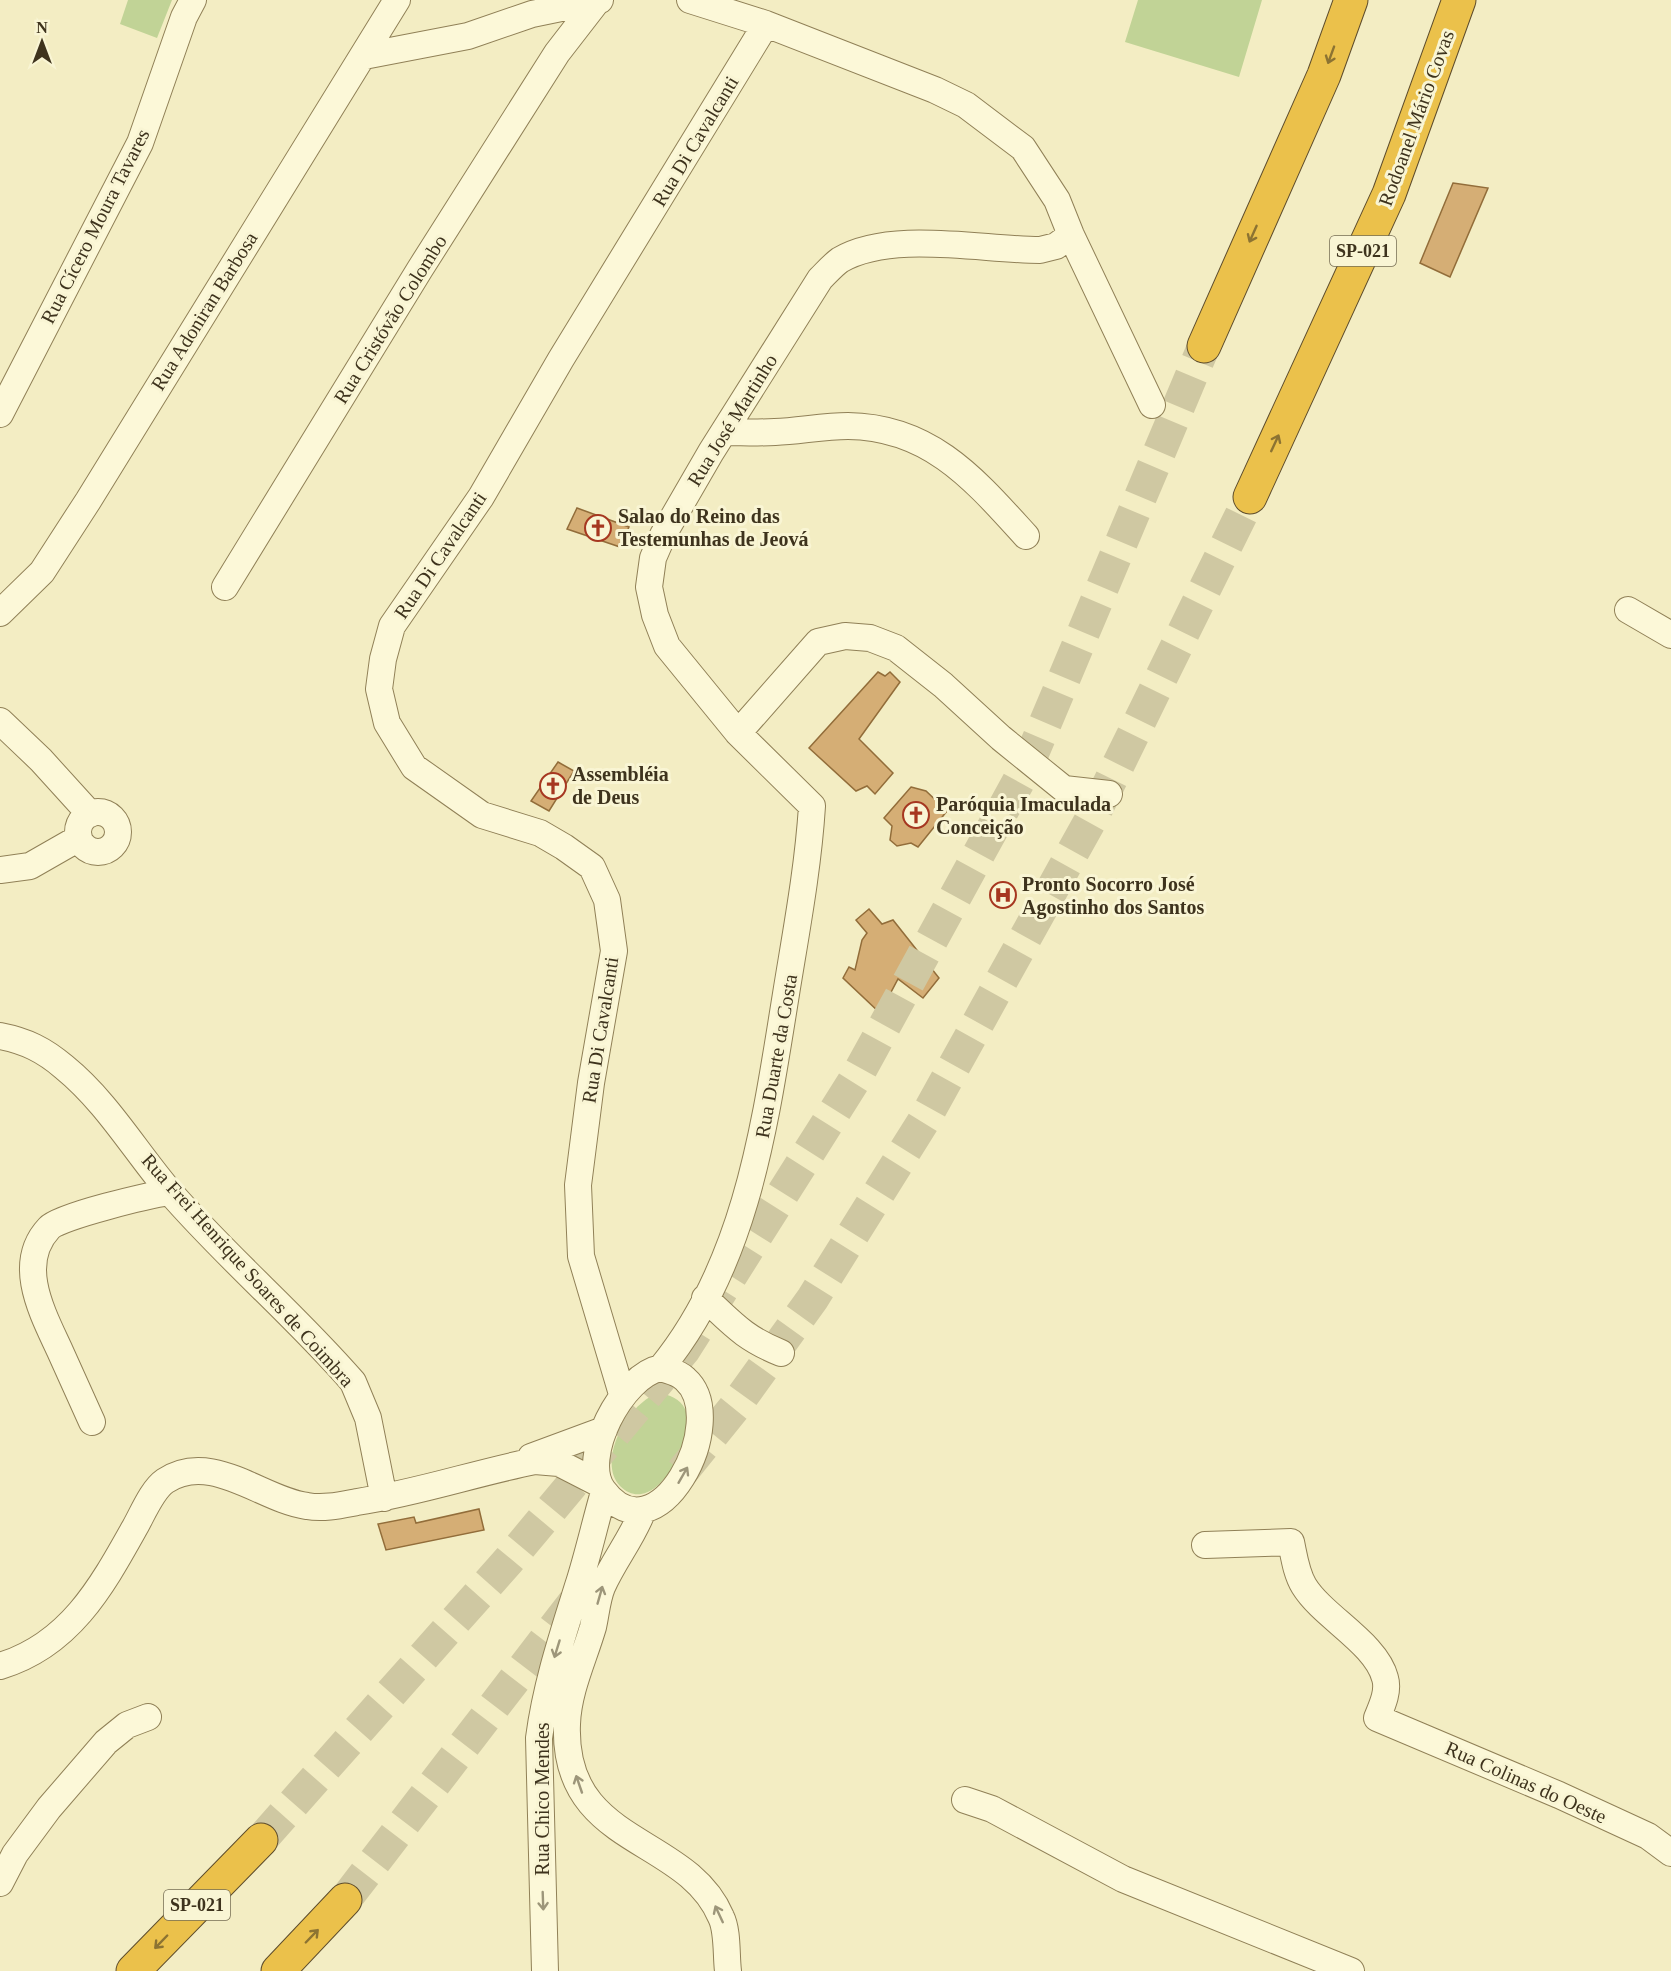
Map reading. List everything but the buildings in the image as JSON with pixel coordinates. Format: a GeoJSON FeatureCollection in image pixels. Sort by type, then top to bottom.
{"type":"FeatureCollection","features":[{"type":"Feature","properties":{"kind":"highway"},"geometry":{"type":"LineString","coordinates":[[1204,346],[1324,75],[1351,0]]}},
{"type":"Feature","properties":{"kind":"highway","name":"Rodoanel Mário Covas"},"geometry":{"type":"LineString","coordinates":[[1250,496],[1389,194],[1459,0]]}},
{"type":"Feature","properties":{"kind":"highway","name":"SP-021"},"geometry":{"type":"LineString","coordinates":[[133,1971],[261,1840]]}},
{"type":"Feature","properties":{"kind":"highway"},"geometry":{"type":"LineString","coordinates":[[278,1971],[345,1900]]}},
{"type":"Feature","properties":{"kind":"street","name":"Rua Cícero Moura Tavares"},"geometry":{"type":"LineString","coordinates":[[0,414],[140,143],[184,17],[193,0]]}},
{"type":"Feature","properties":{"kind":"street","name":"Rua Adoniran Barbosa"},"geometry":{"type":"LineString","coordinates":[[0,613],[48,563],[397,0]]}},
{"type":"Feature","properties":{"kind":"street"},"geometry":{"type":"LineString","coordinates":[[364,56],[468,36],[553,9],[599,0]]}},
{"type":"Feature","properties":{"kind":"street","name":"Rua Cristóvão Colombo"},"geometry":{"type":"LineString","coordinates":[[225,587],[420,269],[557,53],[599,0]]}},
{"type":"Feature","properties":{"kind":"street"},"geometry":{"type":"LineString","coordinates":[[690,0],[766,24],[935,90],[966,105],[1023,148],[1057,200],[1071,235],[1152,405]]}},
{"type":"Feature","properties":{"kind":"street"},"geometry":{"type":"LineString","coordinates":[[553,9],[557,53]]}},
{"type":"Feature","properties":{"kind":"street","name":"Rua Di Cavalcanti"},"geometry":{"type":"LineString","coordinates":[[622,1395],[581,1256],[578,1185],[591,1083],[614,951],[608,900],[592,867],[564,847],[540,833],[482,815],[414,767],[387,723],[379,689],[382,659],[393,626],[481,497],[567,348],[766,24]]}},
{"type":"Feature","properties":{"kind":"street","name":"Rua José Martinho"},"geometry":{"type":"LineString","coordinates":[[812,806],[738,733],[668,646],[655,615],[649,587],[653,558],[663,535],[724,432],[820,279],[839,261],[866,250],[893,243],[1040,250],[1056,246],[1071,235]]}},
{"type":"Feature","properties":{"kind":"street"},"geometry":{"type":"LineString","coordinates":[[724,432],[774,432],[848,426],[883,429],[913,438],[946,456],[976,481],[1026,536]]}},
{"type":"Feature","properties":{"kind":"street"},"geometry":{"type":"LineString","coordinates":[[1628,610],[1671,634]]}},
{"type":"Feature","properties":{"kind":"street"},"geometry":{"type":"LineString","coordinates":[[738,733],[818,642],[845,636],[870,638],[896,648],[943,685],[1001,738],[1064,789],[1109,794]]}},
{"type":"Feature","properties":{"kind":"street"},"geometry":{"type":"LineString","coordinates":[[0,721],[41,760],[90,814]]}},
{"type":"Feature","properties":{"kind":"street","name":"Rua Duarte da Costa"},"geometry":{"type":"LineString","coordinates":[[661,1368],[682,1342],[702,1305],[748,1196],[762,1140],[807,868],[812,806]]}},
{"type":"Feature","properties":{"kind":"street"},"geometry":{"type":"LineString","coordinates":[[102,812],[111,817],[117,826],[118,837],[113,846],[104,851],[93,852],[84,847],[79,838],[79,828],[83,819],[90,814],[102,812]]}},
{"type":"Feature","properties":{"kind":"street"},"geometry":{"type":"LineString","coordinates":[[0,870],[30,866],[79,838]]}},
{"type":"Feature","properties":{"kind":"street","name":"Rua Frei Henrique Soares de Coimbra"},"geometry":{"type":"LineString","coordinates":[[0,1036],[22,1040],[46,1052],[67,1069],[111,1115],[170,1192],[353,1382],[368,1418],[384,1498]]}},
{"type":"Feature","properties":{"kind":"street"},"geometry":{"type":"LineString","coordinates":[[92,1422],[36,1299],[32,1267],[38,1244],[50,1227],[62,1220],[137,1197],[170,1192]]}},
{"type":"Feature","properties":{"kind":"street"},"geometry":{"type":"LineString","coordinates":[[702,1305],[744,1335],[781,1353]]}},
{"type":"Feature","properties":{"kind":"street","name":"Rua Duarte da Costa"},"geometry":{"type":"LineString","coordinates":[[687,1380],[694,1355],[702,1305]]}},
{"type":"Feature","properties":{"kind":"street"},"geometry":{"type":"LineString","coordinates":[[0,1666],[21,1659],[51,1642],[77,1618],[99,1591],[147,1505],[164,1482],[182,1473],[204,1471],[227,1476],[293,1504],[318,1508],[384,1498],[535,1461],[559,1463],[601,1487],[625,1508],[643,1510],[654,1508],[666,1500],[687,1467],[694,1450],[700,1415],[695,1393],[687,1380],[675,1372],[661,1368],[648,1371],[622,1395],[612,1409],[604,1430],[598,1460],[601,1487]]}},
{"type":"Feature","properties":{"kind":"street"},"geometry":{"type":"LineString","coordinates":[[511,1466],[604,1430]]}},
{"type":"Feature","properties":{"kind":"street","name":"Rua Chico Mendes"},"geometry":{"type":"LineString","coordinates":[[545,1971],[538,1738],[556,1650],[578,1585],[601,1487]]}},
{"type":"Feature","properties":{"kind":"street","name":"Rua Chico Mendes"},"geometry":{"type":"LineString","coordinates":[[643,1510],[636,1528],[618,1555],[601,1590],[570,1700],[567,1723],[568,1748],[582,1795],[604,1817],[688,1875],[710,1897],[723,1918],[728,1971]]}},
{"type":"Feature","properties":{"kind":"street","name":"Rua Colinas do Oeste"},"geometry":{"type":"LineString","coordinates":[[1205,1545],[1291,1542],[1302,1584],[1312,1598],[1377,1661],[1386,1679],[1385,1698],[1377,1718],[1648,1836],[1671,1853]]}},
{"type":"Feature","properties":{"kind":"street"},"geometry":{"type":"LineString","coordinates":[[0,1883],[15,1854],[49,1808],[106,1742],[127,1725],[148,1717]]}},
{"type":"Feature","properties":{"kind":"street"},"geometry":{"type":"LineString","coordinates":[[965,1800],[992,1809],[1122,1879],[1294,1959],[1351,1971]]}},
{"type":"Feature","properties":{"kind":"green space"},"geometry":{"type":"Polygon","coordinates":[[[128,0],[172,0],[157,38],[120,24],[128,0]]]}},
{"type":"Feature","properties":{"kind":"green space"},"geometry":{"type":"Polygon","coordinates":[[[1138,0],[1262,0],[1239,77],[1125,42],[1138,0]]]}},
{"type":"Feature","properties":{"kind":"green space"},"geometry":{"type":"Polygon","coordinates":[[[659,1393],[674,1398],[683,1405],[687,1421],[685,1437],[671,1471],[647,1493],[633,1494],[620,1486],[614,1475],[612,1462],[614,1448],[619,1434],[636,1408],[659,1393]]]}},
{"type":"Feature","properties":{"kind":"tunnel"},"geometry":{"type":"LineString","coordinates":[[261,1840],[509,1560],[684,1350],[857,1076],[1028,764],[1204,346]]}},
{"type":"Feature","properties":{"kind":"tunnel"},"geometry":{"type":"LineString","coordinates":[[682,1472],[734,1408],[813,1298],[923,1122],[1095,812],[1250,497]]}},
{"type":"Feature","properties":{"kind":"tunnel"},"geometry":{"type":"LineString","coordinates":[[345,1900],[578,1597]]}},
{"type":"Feature","properties":{"kind":"place","name":"Salao do Reino das Testemunhas de Jeová"},"geometry":{"type":"Point","coordinates":[598,528]}},
{"type":"Feature","properties":{"kind":"place","name":"Assembléia de Deus"},"geometry":{"type":"Point","coordinates":[553,786]}},
{"type":"Feature","properties":{"kind":"place","name":"Paróquia Imaculada Conceição"},"geometry":{"type":"Point","coordinates":[916,815]}},
{"type":"Feature","properties":{"kind":"place","name":"Pronto Socorro José Agostinho dos Santos"},"geometry":{"type":"Point","coordinates":[1003,895]}}]}
